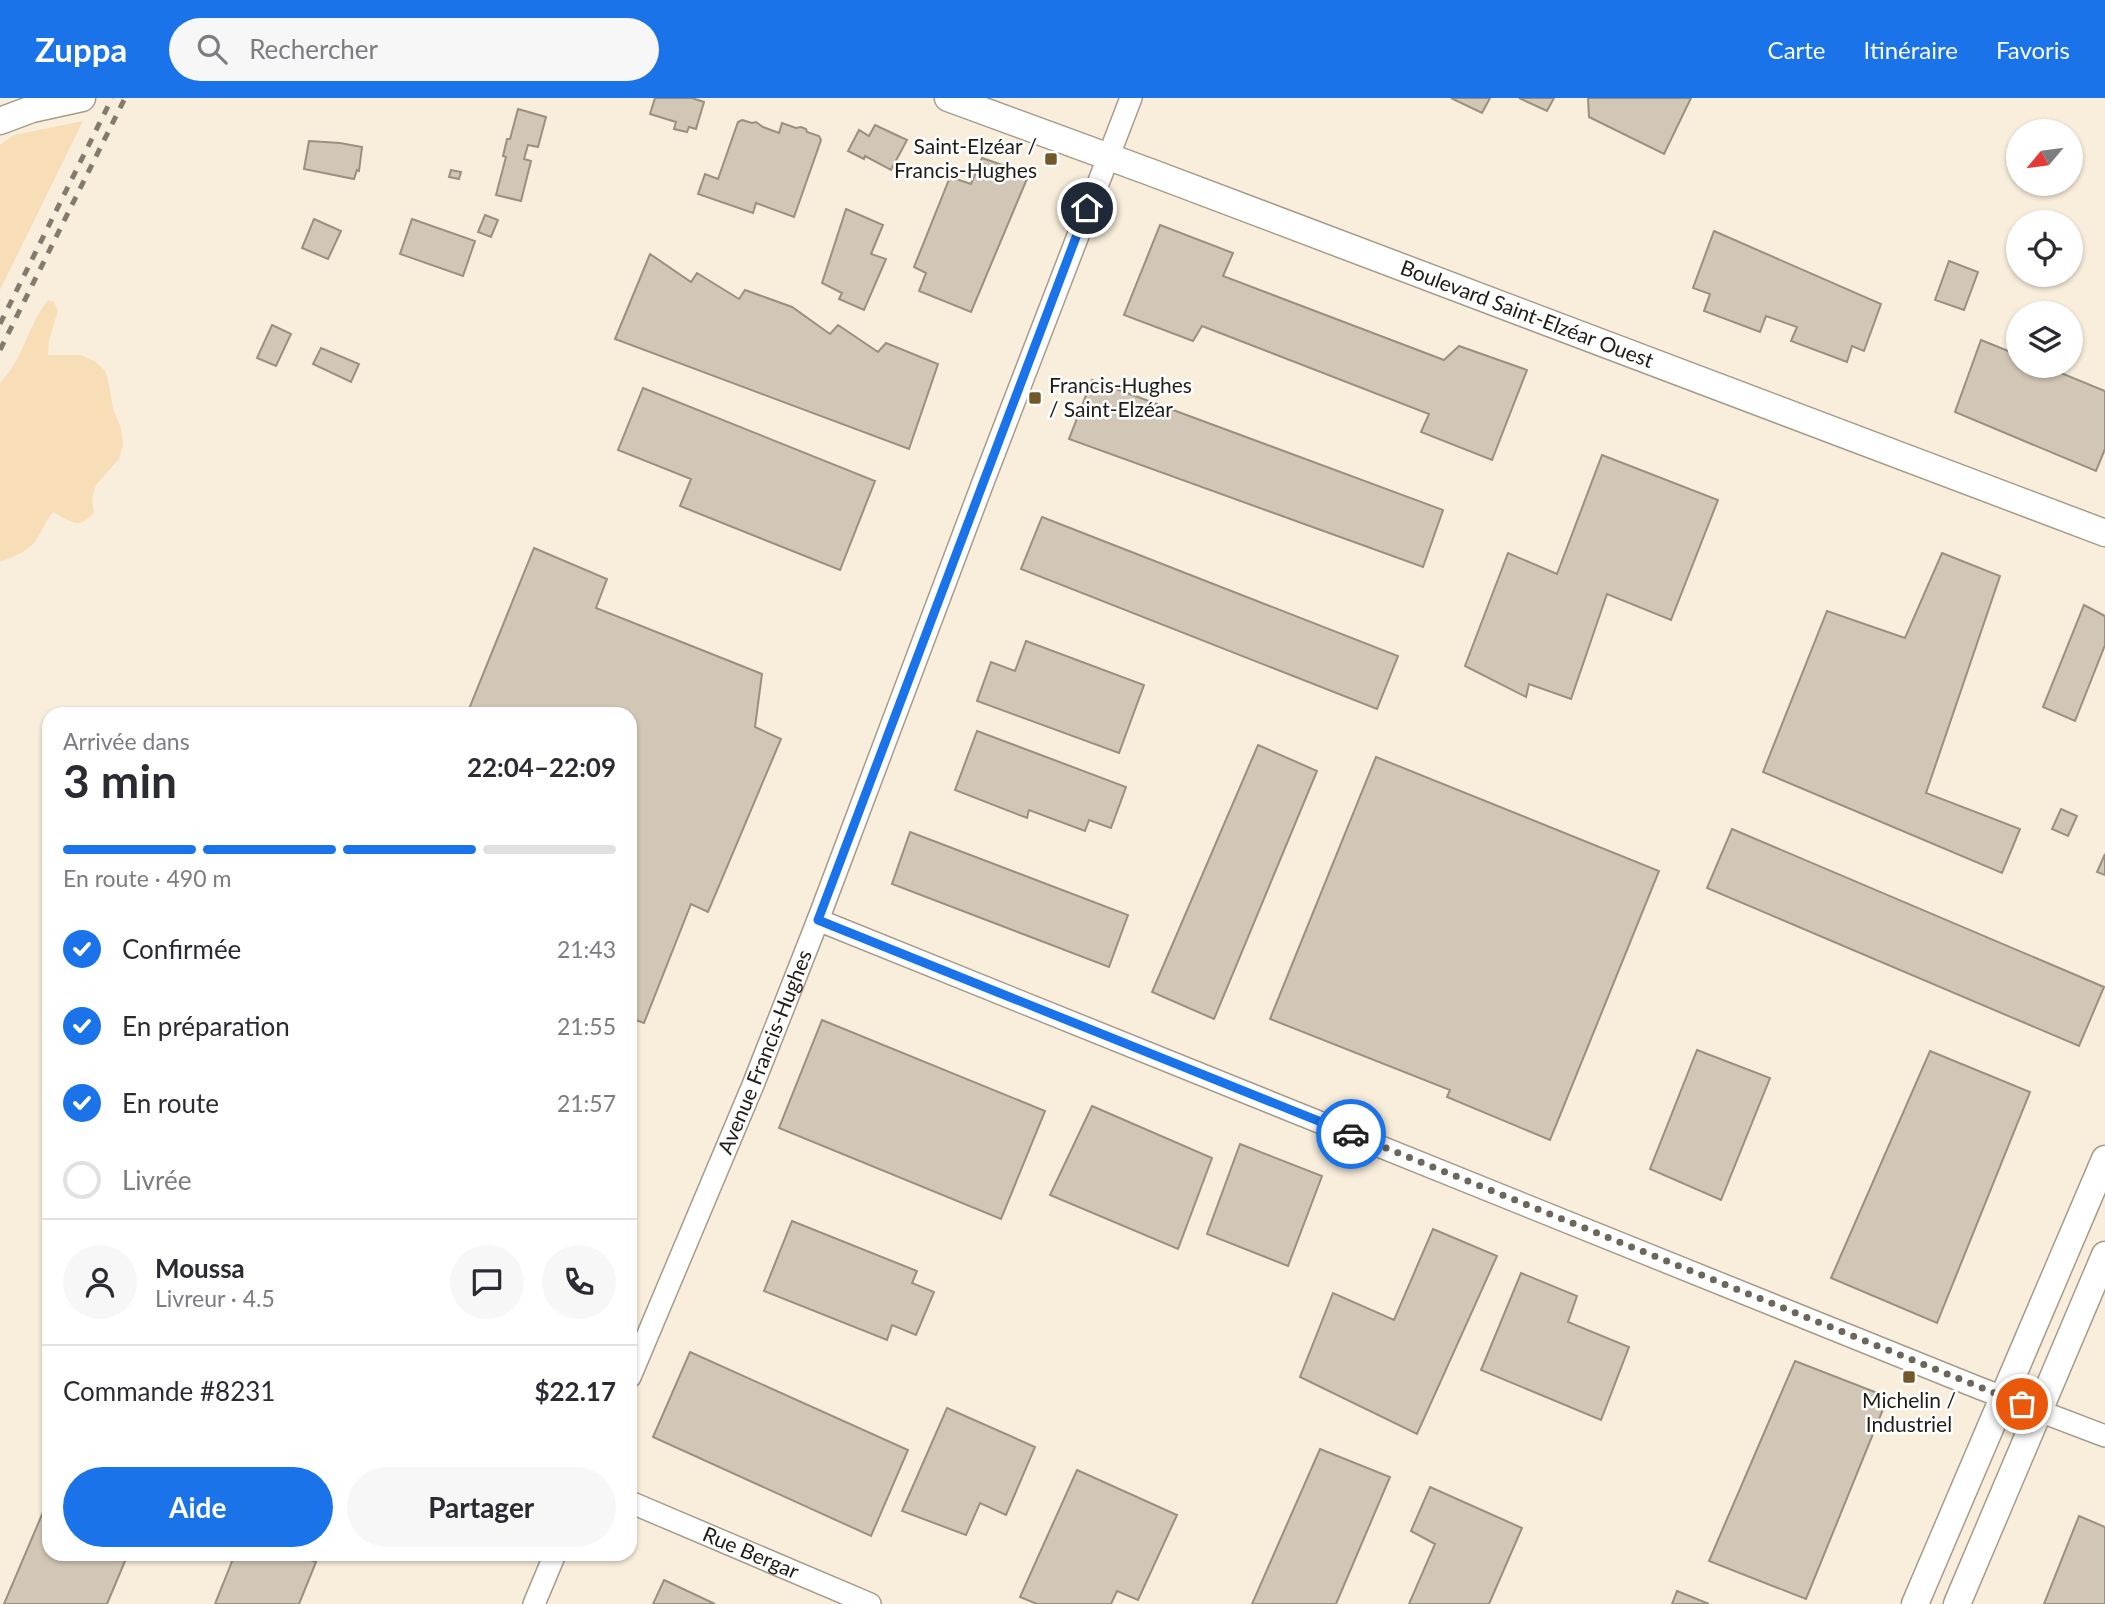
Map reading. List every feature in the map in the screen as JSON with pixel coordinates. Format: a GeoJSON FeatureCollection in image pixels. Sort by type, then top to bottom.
{"type":"FeatureCollection","features":[{"type":"Feature","properties":{"kind":"street"},"geometry":{"type":"LineString","coordinates":[[0,121],[33,109],[82,98]]}},
{"type":"Feature","properties":{"kind":"street","name":"Boulevard Saint-Elzéar Ouest"},"geometry":{"type":"LineString","coordinates":[[948,98],[2105,533]]}},
{"type":"Feature","properties":{"kind":"street","name":"Avenue Francis-Hughes"},"geometry":{"type":"LineString","coordinates":[[637,1360],[818,920],[1131,98]]}},
{"type":"Feature","properties":{"kind":"street"},"geometry":{"type":"LineString","coordinates":[[818,920],[2105,1436]]}},
{"type":"Feature","properties":{"kind":"street"},"geometry":{"type":"LineString","coordinates":[[1915,1604],[2105,1159]]}},
{"type":"Feature","properties":{"kind":"street"},"geometry":{"type":"LineString","coordinates":[[1957,1604],[2105,1255]]}},
{"type":"Feature","properties":{"kind":"street","name":"Rue Bergar"},"geometry":{"type":"LineString","coordinates":[[637,1505],[870,1604]]}},
{"type":"Feature","properties":{"kind":"street"},"geometry":{"type":"LineString","coordinates":[[534,1604],[552,1561]]}},
{"type":"Feature","properties":{"kind":"shaded area"},"geometry":{"type":"Polygon","coordinates":[[[83,121],[0,290],[0,145],[14,135],[83,121]]]}},
{"type":"Feature","properties":{"kind":"shaded area"},"geometry":{"type":"Polygon","coordinates":[[[48,300],[54,302],[58,310],[48,355],[81,355],[96,362],[105,371],[123,445],[119,459],[96,485],[92,498],[94,513],[83,522],[74,523],[53,512],[31,546],[0,562],[0,383],[14,364],[48,300]]]}},
{"type":"Feature","properties":{"kind":"building"},"geometry":{"type":"Polygon","coordinates":[[[655,98],[692,98],[704,102],[696,129],[689,127],[687,132],[674,129],[676,122],[650,114],[655,98]]]}},
{"type":"Feature","properties":{"kind":"building"},"geometry":{"type":"Polygon","coordinates":[[[1451,98],[1490,98],[1482,113],[1451,98]]]}},
{"type":"Feature","properties":{"kind":"building"},"geometry":{"type":"Polygon","coordinates":[[[1519,98],[1554,98],[1547,111],[1519,98]]]}},
{"type":"Feature","properties":{"kind":"building"},"geometry":{"type":"Polygon","coordinates":[[[1588,98],[1691,98],[1664,154],[1589,117],[1588,98]]]}},
{"type":"Feature","properties":{"kind":"building"},"geometry":{"type":"Polygon","coordinates":[[[518,109],[546,117],[538,147],[528,145],[524,159],[531,161],[521,201],[496,195],[506,157],[503,156],[507,139],[510,139],[518,109]]]}},
{"type":"Feature","properties":{"kind":"building"},"geometry":{"type":"Polygon","coordinates":[[[738,122],[756,122],[779,133],[782,123],[801,127],[819,136],[821,140],[794,217],[756,203],[753,213],[698,194],[705,174],[718,179],[738,122]]]}},
{"type":"Feature","properties":{"kind":"building"},"geometry":{"type":"Polygon","coordinates":[[[875,125],[907,140],[891,170],[865,156],[864,159],[848,151],[859,130],[869,136],[875,125]]]}},
{"type":"Feature","properties":{"kind":"building"},"geometry":{"type":"Polygon","coordinates":[[[309,141],[362,147],[359,171],[357,170],[354,179],[304,169],[309,141]]]}},
{"type":"Feature","properties":{"kind":"building"},"geometry":{"type":"Polygon","coordinates":[[[982,158],[1029,174],[971,312],[919,291],[926,273],[914,267],[950,177],[971,184],[982,158]]]}},
{"type":"Feature","properties":{"kind":"building"},"geometry":{"type":"Polygon","coordinates":[[[451,170],[461,172],[459,179],[449,177],[451,170]]]}},
{"type":"Feature","properties":{"kind":"building"},"geometry":{"type":"Polygon","coordinates":[[[846,209],[883,225],[871,254],[886,259],[864,310],[839,299],[842,293],[822,283],[846,209]]]}},
{"type":"Feature","properties":{"kind":"building"},"geometry":{"type":"Polygon","coordinates":[[[485,215],[498,220],[491,237],[478,232],[485,215]]]}},
{"type":"Feature","properties":{"kind":"building"},"geometry":{"type":"Polygon","coordinates":[[[314,219],[341,231],[328,259],[302,248],[314,219]]]}},
{"type":"Feature","properties":{"kind":"building"},"geometry":{"type":"Polygon","coordinates":[[[412,219],[475,241],[463,276],[400,254],[412,219]]]}},
{"type":"Feature","properties":{"kind":"building"},"geometry":{"type":"Polygon","coordinates":[[[1160,225],[1233,253],[1223,276],[1444,360],[1459,346],[1527,370],[1492,460],[1421,432],[1429,414],[1202,326],[1193,341],[1124,315],[1160,225]]]}},
{"type":"Feature","properties":{"kind":"building"},"geometry":{"type":"Polygon","coordinates":[[[1714,231],[1881,304],[1864,351],[1852,346],[1847,362],[1791,341],[1797,327],[1766,316],[1760,332],[1704,311],[1710,294],[1693,288],[1714,231]]]}},
{"type":"Feature","properties":{"kind":"building"},"geometry":{"type":"Polygon","coordinates":[[[650,254],[691,282],[697,273],[739,299],[745,290],[792,307],[830,334],[838,325],[878,352],[886,343],[938,364],[909,449],[615,339],[650,254]]]}},
{"type":"Feature","properties":{"kind":"building"},"geometry":{"type":"Polygon","coordinates":[[[1949,261],[1978,272],[1964,310],[1935,300],[1949,261]]]}},
{"type":"Feature","properties":{"kind":"building"},"geometry":{"type":"Polygon","coordinates":[[[272,325],[291,334],[276,366],[257,358],[272,325]]]}},
{"type":"Feature","properties":{"kind":"building"},"geometry":{"type":"Polygon","coordinates":[[[1981,340],[2006,350],[2006,378],[2073,378],[2105,391],[2105,449],[2096,471],[1955,412],[1981,340]]]}},
{"type":"Feature","properties":{"kind":"building"},"geometry":{"type":"Polygon","coordinates":[[[321,348],[359,364],[351,382],[313,364],[321,348]]]}},
{"type":"Feature","properties":{"kind":"building"},"geometry":{"type":"Polygon","coordinates":[[[1092,380],[1443,510],[1423,567],[1069,439],[1092,380]]]}},
{"type":"Feature","properties":{"kind":"building"},"geometry":{"type":"Polygon","coordinates":[[[643,388],[875,481],[840,570],[680,506],[691,479],[618,450],[643,388]]]}},
{"type":"Feature","properties":{"kind":"building"},"geometry":{"type":"Polygon","coordinates":[[[1602,455],[1718,500],[1671,620],[1607,594],[1571,699],[1529,684],[1526,697],[1465,666],[1508,553],[1557,574],[1602,455]]]}},
{"type":"Feature","properties":{"kind":"building"},"geometry":{"type":"Polygon","coordinates":[[[1042,517],[1398,656],[1377,709],[1021,569],[1042,517]]]}},
{"type":"Feature","properties":{"kind":"building"},"geometry":{"type":"Polygon","coordinates":[[[534,548],[607,579],[596,608],[762,674],[755,727],[781,739],[708,912],[691,904],[644,1023],[637,1020],[637,707],[470,707],[534,548]]]}},
{"type":"Feature","properties":{"kind":"building"},"geometry":{"type":"Polygon","coordinates":[[[1942,553],[2000,576],[1926,793],[2020,829],[2002,873],[1763,772],[1827,611],[1905,638],[1942,553]]]}},
{"type":"Feature","properties":{"kind":"building"},"geometry":{"type":"Polygon","coordinates":[[[2084,605],[2105,616],[2105,645],[2075,721],[2043,707],[2084,605]]]}},
{"type":"Feature","properties":{"kind":"building"},"geometry":{"type":"Polygon","coordinates":[[[1026,641],[1144,685],[1119,753],[977,701],[991,662],[1015,671],[1026,641]]]}},
{"type":"Feature","properties":{"kind":"building"},"geometry":{"type":"Polygon","coordinates":[[[977,731],[1126,787],[1111,828],[1089,820],[1085,831],[1029,810],[1027,818],[955,790],[977,731]]]}},
{"type":"Feature","properties":{"kind":"building"},"geometry":{"type":"Polygon","coordinates":[[[1258,745],[1317,771],[1214,1019],[1152,992],[1258,745]]]}},
{"type":"Feature","properties":{"kind":"building"},"geometry":{"type":"Polygon","coordinates":[[[1376,757],[1659,871],[1550,1140],[1447,1097],[1450,1090],[1270,1019],[1376,757]]]}},
{"type":"Feature","properties":{"kind":"building"},"geometry":{"type":"Polygon","coordinates":[[[2061,809],[2077,816],[2068,836],[2052,829],[2061,809]]]}},
{"type":"Feature","properties":{"kind":"building"},"geometry":{"type":"Polygon","coordinates":[[[1732,829],[2104,987],[2079,1046],[1707,888],[1732,829]]]}},
{"type":"Feature","properties":{"kind":"building"},"geometry":{"type":"Polygon","coordinates":[[[910,832],[1128,915],[1109,967],[892,884],[910,832]]]}},
{"type":"Feature","properties":{"kind":"building"},"geometry":{"type":"Polygon","coordinates":[[[2105,854],[2105,875],[2097,872],[2105,854]]]}},
{"type":"Feature","properties":{"kind":"building"},"geometry":{"type":"Polygon","coordinates":[[[822,1020],[1045,1111],[1001,1219],[779,1128],[822,1020]]]}},
{"type":"Feature","properties":{"kind":"building"},"geometry":{"type":"Polygon","coordinates":[[[1697,1050],[1770,1078],[1721,1200],[1650,1169],[1697,1050]]]}},
{"type":"Feature","properties":{"kind":"building"},"geometry":{"type":"Polygon","coordinates":[[[1930,1051],[2030,1092],[1937,1323],[1831,1278],[1930,1051]]]}},
{"type":"Feature","properties":{"kind":"building"},"geometry":{"type":"Polygon","coordinates":[[[1092,1106],[1212,1158],[1178,1249],[1050,1195],[1092,1106]]]}},
{"type":"Feature","properties":{"kind":"building"},"geometry":{"type":"Polygon","coordinates":[[[1240,1144],[1322,1176],[1288,1266],[1207,1234],[1240,1144]]]}},
{"type":"Feature","properties":{"kind":"building"},"geometry":{"type":"Polygon","coordinates":[[[792,1221],[917,1271],[912,1283],[934,1292],[916,1335],[892,1325],[887,1340],[764,1291],[792,1221]]]}},
{"type":"Feature","properties":{"kind":"building"},"geometry":{"type":"Polygon","coordinates":[[[1433,1229],[1497,1256],[1417,1434],[1300,1377],[1333,1293],[1394,1320],[1433,1229]]]}},
{"type":"Feature","properties":{"kind":"building"},"geometry":{"type":"Polygon","coordinates":[[[1521,1273],[1577,1296],[1568,1322],[1629,1347],[1601,1420],[1481,1370],[1521,1273]]]}},
{"type":"Feature","properties":{"kind":"building"},"geometry":{"type":"Polygon","coordinates":[[[690,1352],[908,1450],[871,1536],[653,1437],[690,1352]]]}},
{"type":"Feature","properties":{"kind":"building"},"geometry":{"type":"Polygon","coordinates":[[[1795,1361],[1888,1397],[1806,1599],[1709,1561],[1795,1361]]]}},
{"type":"Feature","properties":{"kind":"building"},"geometry":{"type":"Polygon","coordinates":[[[947,1408],[1035,1447],[1006,1515],[980,1503],[966,1535],[902,1511],[947,1408]]]}},
{"type":"Feature","properties":{"kind":"building"},"geometry":{"type":"Polygon","coordinates":[[[1320,1449],[1390,1477],[1336,1604],[1252,1604],[1320,1449]]]}},
{"type":"Feature","properties":{"kind":"building"},"geometry":{"type":"Polygon","coordinates":[[[1077,1470],[1177,1515],[1138,1600],[1117,1591],[1111,1604],[1037,1604],[1020,1597],[1077,1470]]]}},
{"type":"Feature","properties":{"kind":"building"},"geometry":{"type":"Polygon","coordinates":[[[1430,1487],[1522,1528],[1489,1604],[1409,1604],[1435,1544],[1411,1531],[1430,1487]]]}},
{"type":"Feature","properties":{"kind":"building"},"geometry":{"type":"Polygon","coordinates":[[[42,1514],[42,1561],[125,1561],[107,1604],[4,1604],[42,1514]]]}},
{"type":"Feature","properties":{"kind":"building"},"geometry":{"type":"Polygon","coordinates":[[[2079,1516],[2105,1527],[2105,1604],[2044,1604],[2079,1516]]]}},
{"type":"Feature","properties":{"kind":"building"},"geometry":{"type":"Polygon","coordinates":[[[232,1561],[316,1562],[299,1604],[215,1604],[232,1561]]]}},
{"type":"Feature","properties":{"kind":"building"},"geometry":{"type":"Polygon","coordinates":[[[664,1580],[715,1604],[653,1604],[664,1580]]]}},
{"type":"Feature","properties":{"kind":"building"},"geometry":{"type":"Polygon","coordinates":[[[1677,1591],[1709,1604],[1672,1604],[1677,1591]]]}},
{"type":"Feature","properties":{"kind":"railway"},"geometry":{"type":"LineString","coordinates":[[0,324],[112,98]]}},
{"type":"Feature","properties":{"kind":"railway"},"geometry":{"type":"LineString","coordinates":[[0,350],[125,98]]}},
{"type":"Feature","properties":{"kind":"way so far"},"geometry":{"type":"LineString","coordinates":[[1351,1134],[2022,1404]]}},
{"type":"Feature","properties":{"kind":"place","name":"Saint-Elzéar / Francis-Hughes"},"geometry":{"type":"Point","coordinates":[1051,159]}},
{"type":"Feature","properties":{"kind":"place","name":"Francis-Hughes / Saint-Elzéar"},"geometry":{"type":"Point","coordinates":[1035,398]}},
{"type":"Feature","properties":{"kind":"place","name":"Michelin / Industriel"},"geometry":{"type":"Point","coordinates":[1909,1377]}},
{"type":"Feature","properties":{"kind":"route"},"geometry":{"type":"LineString","coordinates":[[1087,208],[818,920],[1351,1134]]}}]}
